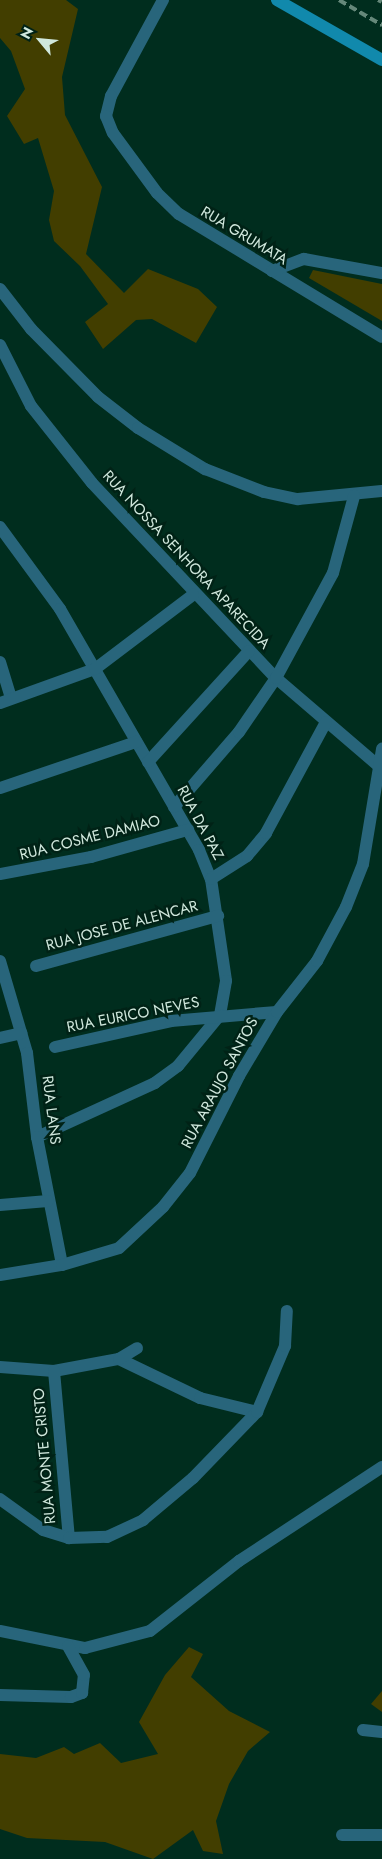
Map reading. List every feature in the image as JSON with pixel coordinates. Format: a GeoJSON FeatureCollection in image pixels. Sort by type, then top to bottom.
{"type":"FeatureCollection","features":[{"type":"Feature","properties":{"kind":"main road"},"geometry":{"type":"LineString","coordinates":[[277,0],[382,60]]}},
{"type":"Feature","properties":{"kind":"street","name":"RUA GRUMATA"},"geometry":{"type":"LineString","coordinates":[[164,0],[111,96],[106,116],[113,133],[157,193],[179,214],[382,338]]}},
{"type":"Feature","properties":{"kind":"street"},"geometry":{"type":"LineString","coordinates":[[272,271],[312,260],[382,273]]}},
{"type":"Feature","properties":{"kind":"street"},"geometry":{"type":"LineString","coordinates":[[0,289],[38,336],[98,397],[138,428],[205,469],[264,492],[298,499],[354,496],[382,491]]}},
{"type":"Feature","properties":{"kind":"street","name":"RUA NOSSA SENHORA APARECIDA"},"geometry":{"type":"LineString","coordinates":[[0,345],[49,432],[193,595],[276,678],[381,768]]}},
{"type":"Feature","properties":{"kind":"street"},"geometry":{"type":"LineString","coordinates":[[174,807],[222,754],[276,678],[333,573],[354,496]]}},
{"type":"Feature","properties":{"kind":"street","name":"RUA DA PAZ"},"geometry":{"type":"LineString","coordinates":[[2,535],[60,609],[188,830],[211,879],[218,916],[226,981],[220,1015],[205,1038],[155,1083],[37,1137]]}},
{"type":"Feature","properties":{"kind":"street"},"geometry":{"type":"LineString","coordinates":[[0,662],[6,700],[95,669],[193,595]]}},
{"type":"Feature","properties":{"kind":"street"},"geometry":{"type":"LineString","coordinates":[[148,762],[249,651]]}},
{"type":"Feature","properties":{"kind":"street"},"geometry":{"type":"LineString","coordinates":[[211,879],[246,856],[266,833],[326,722]]}},
{"type":"Feature","properties":{"kind":"street"},"geometry":{"type":"LineString","coordinates":[[0,788],[136,742]]}},
{"type":"Feature","properties":{"kind":"street","name":"RUA ARAUJO SANTOS"},"geometry":{"type":"LineString","coordinates":[[0,1275],[62,1265],[120,1248],[163,1207],[190,1173],[277,1012],[317,962],[346,907],[363,864],[381,768],[382,749]]}},
{"type":"Feature","properties":{"kind":"street","name":"RUA COSME DAMIAO"},"geometry":{"type":"LineString","coordinates":[[0,874],[91,857],[188,830]]}},
{"type":"Feature","properties":{"kind":"street","name":"RUA JOSE DE ALENCAR"},"geometry":{"type":"LineString","coordinates":[[36,966],[218,916]]}},
{"type":"Feature","properties":{"kind":"street","name":"RUA LANS"},"geometry":{"type":"LineString","coordinates":[[0,961],[21,1034],[48,1201],[62,1265]]}},
{"type":"Feature","properties":{"kind":"street","name":"RUA EURICO NEVES"},"geometry":{"type":"LineString","coordinates":[[55,1047],[220,1015],[277,1012]]}},
{"type":"Feature","properties":{"kind":"street"},"geometry":{"type":"LineString","coordinates":[[0,1038],[21,1034]]}},
{"type":"Feature","properties":{"kind":"street"},"geometry":{"type":"LineString","coordinates":[[0,1206],[48,1201]]}},
{"type":"Feature","properties":{"kind":"street"},"geometry":{"type":"LineString","coordinates":[[0,1499],[43,1530],[69,1538],[106,1537],[143,1520],[193,1478],[257,1412],[285,1346],[287,1311]]}},
{"type":"Feature","properties":{"kind":"street"},"geometry":{"type":"LineString","coordinates":[[0,1367],[54,1370],[119,1359],[137,1348]]}},
{"type":"Feature","properties":{"kind":"street"},"geometry":{"type":"LineString","coordinates":[[119,1359],[200,1398],[257,1412]]}},
{"type":"Feature","properties":{"kind":"street","name":"RUA MONTE CRISTO"},"geometry":{"type":"LineString","coordinates":[[54,1370],[69,1538]]}},
{"type":"Feature","properties":{"kind":"street"},"geometry":{"type":"LineString","coordinates":[[0,1631],[68,1646],[102,1647],[150,1631],[238,1561],[382,1467]]}},
{"type":"Feature","properties":{"kind":"street"},"geometry":{"type":"LineString","coordinates":[[0,1695],[71,1698],[82,1693],[84,1675],[68,1646]]}},
{"type":"Feature","properties":{"kind":"street"},"geometry":{"type":"LineString","coordinates":[[363,1730],[382,1732]]}},
{"type":"Feature","properties":{"kind":"street"},"geometry":{"type":"LineString","coordinates":[[342,1835],[382,1835]]}},
{"type":"Feature","properties":{"kind":"shaded area"},"geometry":{"type":"Polygon","coordinates":[[[0,0],[66,0],[78,9],[62,77],[65,115],[102,187],[86,254],[124,293],[148,269],[198,289],[217,307],[196,343],[152,319],[136,320],[103,349],[85,322],[108,304],[80,266],[54,241],[49,220],[54,191],[38,138],[24,144],[7,116],[25,89],[11,51],[0,38],[0,0]]]}},
{"type":"Feature","properties":{"kind":"shaded area"},"geometry":{"type":"Polygon","coordinates":[[[313,270],[382,284],[382,321],[309,278],[313,270]]]}},
{"type":"Feature","properties":{"kind":"shaded area"},"geometry":{"type":"Polygon","coordinates":[[[189,1647],[203,1654],[191,1677],[229,1711],[270,1732],[248,1751],[229,1784],[216,1821],[223,1854],[203,1851],[193,1830],[153,1859],[105,1842],[27,1838],[0,1829],[0,1754],[36,1758],[64,1747],[74,1754],[100,1743],[121,1763],[158,1754],[139,1722],[165,1675],[189,1647]]]}},
{"type":"Feature","properties":{"kind":"shaded area"},"geometry":{"type":"Polygon","coordinates":[[[382,1691],[382,1712],[371,1704],[382,1691]]]}},
{"type":"Feature","properties":{"kind":"railway"},"geometry":{"type":"LineString","coordinates":[[339,0],[382,25]]}},
{"type":"Feature","properties":{"kind":"railway"},"geometry":{"type":"LineString","coordinates":[[378,0],[382,2]]}}]}
